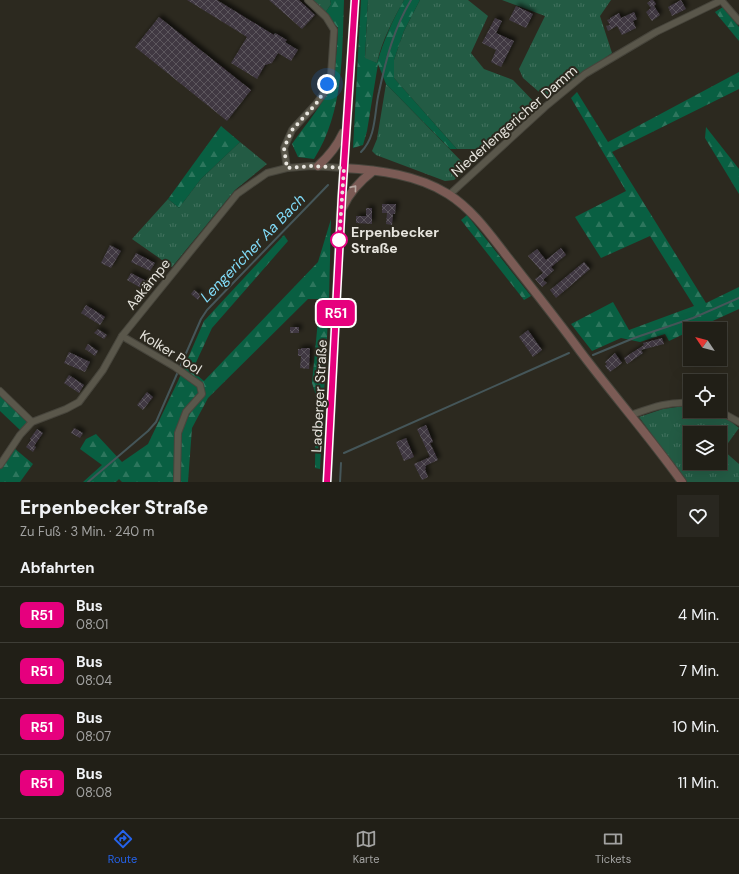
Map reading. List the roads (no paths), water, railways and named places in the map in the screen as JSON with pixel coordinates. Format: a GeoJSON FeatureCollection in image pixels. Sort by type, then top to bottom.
{"type":"FeatureCollection","features":[{"type":"Feature","properties":{"kind":"main road","name":"Ladberger Straße"},"geometry":{"type":"LineString","coordinates":[[327,482],[341,210],[355,0]]}},
{"type":"Feature","properties":{"kind":"main road"},"geometry":{"type":"LineString","coordinates":[[318,166],[333,151],[340,141],[346,126]]}},
{"type":"Feature","properties":{"kind":"main road"},"geometry":{"type":"LineString","coordinates":[[344,168],[407,176],[422,181],[449,195],[472,214],[546,305],[682,482]]}},
{"type":"Feature","properties":{"kind":"main road"},"geometry":{"type":"LineString","coordinates":[[341,210],[352,190],[361,180],[373,172]]}},
{"type":"Feature","properties":{"kind":"street"},"geometry":{"type":"LineString","coordinates":[[287,168],[284,148],[292,130],[316,104],[324,92],[331,75],[334,30],[326,17],[308,0]]}},
{"type":"Feature","properties":{"kind":"street"},"geometry":{"type":"LineString","coordinates":[[722,0],[739,21]]}},
{"type":"Feature","properties":{"kind":"street","name":"Niederlengericher Damm"},"geometry":{"type":"LineString","coordinates":[[449,195],[545,107],[585,74],[656,32],[722,0]]}},
{"type":"Feature","properties":{"kind":"street","name":"Aakämpe"},"geometry":{"type":"LineString","coordinates":[[0,465],[20,435],[32,422],[66,409],[79,402],[103,370],[122,336],[237,194],[267,173],[287,168],[298,166],[318,166],[344,168]]}},
{"type":"Feature","properties":{"kind":"street","name":"Kolker Pool"},"geometry":{"type":"LineString","coordinates":[[122,336],[175,367],[200,385],[202,394],[186,412],[178,433],[177,482]]}},
{"type":"Feature","properties":{"kind":"street"},"geometry":{"type":"LineString","coordinates":[[0,391],[32,422]]}},
{"type":"Feature","properties":{"kind":"street"},"geometry":{"type":"LineString","coordinates":[[631,415],[661,405],[683,402]]}},
{"type":"Feature","properties":{"kind":"street"},"geometry":{"type":"LineString","coordinates":[[727,415],[739,422]]}},
{"type":"Feature","properties":{"kind":"waterway","name":"Lengericher Aa Bach"},"geometry":{"type":"LineString","coordinates":[[361,152],[370,139],[374,124],[377,100],[391,44],[411,0]]}},
{"type":"Feature","properties":{"kind":"waterway","name":"Lengericher Aa Bach"},"geometry":{"type":"LineString","coordinates":[[88,482],[148,431],[156,422],[201,319],[207,310],[328,185]]}},
{"type":"Feature","properties":{"kind":"waterway"},"geometry":{"type":"LineString","coordinates":[[593,355],[634,338],[693,318],[739,298]]}},
{"type":"Feature","properties":{"kind":"waterway"},"geometry":{"type":"LineString","coordinates":[[344,453],[569,353]]}},
{"type":"Feature","properties":{"kind":"waterway"},"geometry":{"type":"LineString","coordinates":[[340,482],[341,463]]}},
{"type":"Feature","properties":{"kind":"place","name":"Erpenbecker Straße"},"geometry":{"type":"Point","coordinates":[339,240]}}]}
